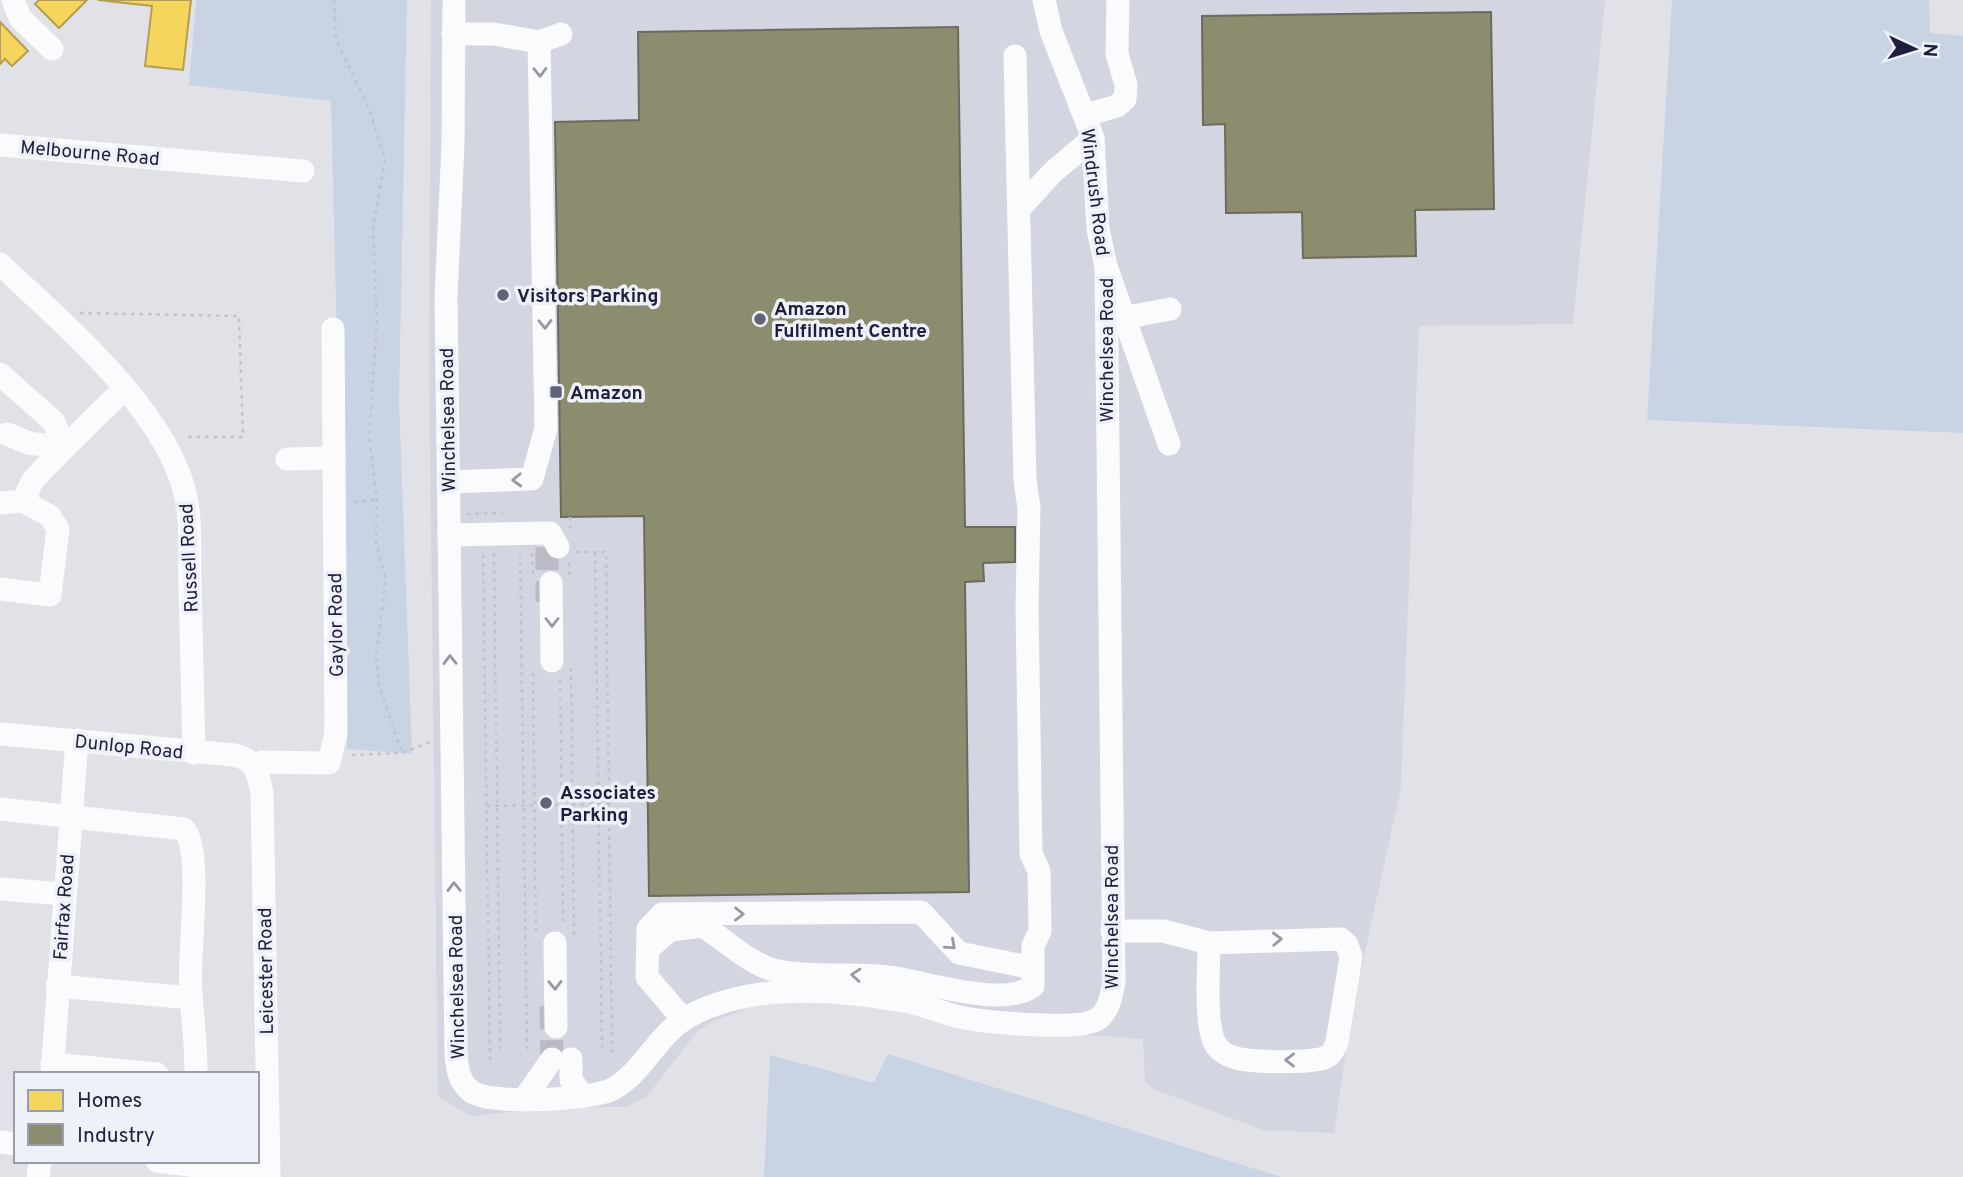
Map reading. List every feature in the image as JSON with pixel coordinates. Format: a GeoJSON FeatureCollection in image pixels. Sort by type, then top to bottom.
{"type":"FeatureCollection","features":[{"type":"Feature","properties":{"kind":"street","name":"Winchelsea Road"},"geometry":{"type":"LineString","coordinates":[[454,0],[453,144],[446,276],[458,1071],[464,1086],[474,1094],[525,1098],[583,1096],[611,1090],[628,1078],[683,1019],[719,1003],[775,992],[899,1000],[960,1017],[1060,1025],[1096,1020],[1110,1002],[1114,983],[1106,266]]}},
{"type":"Feature","properties":{"kind":"street","name":"Windrush Road"},"geometry":{"type":"LineString","coordinates":[[1044,0],[1051,31],[1093,138],[1098,229],[1106,266]]}},
{"type":"Feature","properties":{"kind":"street"},"geometry":{"type":"LineString","coordinates":[[1086,115],[1117,106],[1125,99],[1126,85],[1117,54],[1118,0]]}},
{"type":"Feature","properties":{"kind":"street"},"geometry":{"type":"LineString","coordinates":[[11,9],[52,50]]}},
{"type":"Feature","properties":{"kind":"street"},"geometry":{"type":"LineString","coordinates":[[453,34],[494,34],[540,42],[561,34]]}},
{"type":"Feature","properties":{"kind":"street"},"geometry":{"type":"LineString","coordinates":[[448,482],[532,479],[546,428],[540,42]]}},
{"type":"Feature","properties":{"kind":"street"},"geometry":{"type":"LineString","coordinates":[[648,949],[670,930],[703,926],[752,961],[773,970],[889,977],[943,989],[996,993],[1024,993],[1033,986],[1033,947],[1040,931],[1040,871],[1031,854],[1030,833],[1027,619],[1029,508],[1025,480],[1015,55]]}},
{"type":"Feature","properties":{"kind":"street"},"geometry":{"type":"LineString","coordinates":[[1020,208],[1052,173],[1093,138]]}},
{"type":"Feature","properties":{"kind":"street","name":"Melbourne Road"},"geometry":{"type":"LineString","coordinates":[[0,145],[303,171]]}},
{"type":"Feature","properties":{"kind":"street","name":"Russell Road"},"geometry":{"type":"LineString","coordinates":[[0,264],[58,320],[153,421],[185,493],[194,753]]}},
{"type":"Feature","properties":{"kind":"street"},"geometry":{"type":"LineString","coordinates":[[1106,266],[1169,444]]}},
{"type":"Feature","properties":{"kind":"street"},"geometry":{"type":"LineString","coordinates":[[1124,318],[1170,309]]}},
{"type":"Feature","properties":{"kind":"street","name":"Gaylor Road"},"geometry":{"type":"LineString","coordinates":[[329,763],[336,733],[333,329]]}},
{"type":"Feature","properties":{"kind":"street"},"geometry":{"type":"LineString","coordinates":[[0,374],[54,422],[64,448]]}},
{"type":"Feature","properties":{"kind":"street"},"geometry":{"type":"LineString","coordinates":[[23,501],[33,480],[124,389]]}},
{"type":"Feature","properties":{"kind":"street"},"geometry":{"type":"LineString","coordinates":[[7,434],[29,443],[64,448]]}},
{"type":"Feature","properties":{"kind":"street"},"geometry":{"type":"LineString","coordinates":[[287,458],[334,458]]}},
{"type":"Feature","properties":{"kind":"street"},"geometry":{"type":"LineString","coordinates":[[0,503],[23,501],[50,516],[58,528],[50,596],[0,589]]}},
{"type":"Feature","properties":{"kind":"street"},"geometry":{"type":"LineString","coordinates":[[449,524],[529,542]]}},
{"type":"Feature","properties":{"kind":"street"},"geometry":{"type":"LineString","coordinates":[[554,667],[560,581]]}},
{"type":"Feature","properties":{"kind":"street","name":"Dunlop Road"},"geometry":{"type":"LineString","coordinates":[[0,734],[234,755],[245,757],[254,766]]}},
{"type":"Feature","properties":{"kind":"street","name":"Fairfax Road"},"geometry":{"type":"LineString","coordinates":[[52,1069],[76,740]]}},
{"type":"Feature","properties":{"kind":"street"},"geometry":{"type":"LineString","coordinates":[[254,766],[262,762],[329,763]]}},
{"type":"Feature","properties":{"kind":"street","name":"Leicester Road"},"geometry":{"type":"LineString","coordinates":[[254,766],[260,778],[262,794],[262,1084],[269,1176]]}},
{"type":"Feature","properties":{"kind":"street"},"geometry":{"type":"LineString","coordinates":[[0,809],[70,814],[184,829],[188,834],[193,859],[191,998],[195,1019],[196,1072]]}},
{"type":"Feature","properties":{"kind":"street"},"geometry":{"type":"LineString","coordinates":[[0,889],[63,894]]}},
{"type":"Feature","properties":{"kind":"street"},"geometry":{"type":"LineString","coordinates":[[683,1019],[647,977],[648,929],[662,914],[921,912],[959,953],[1033,968]]}},
{"type":"Feature","properties":{"kind":"street"},"geometry":{"type":"LineString","coordinates":[[1112,931],[1163,931],[1209,943],[1341,939],[1347,945],[1351,957],[1337,1042],[1332,1053],[1322,1058],[1303,1060],[1242,1059],[1223,1052],[1214,1043],[1210,1028],[1209,943]]}},
{"type":"Feature","properties":{"kind":"street"},"geometry":{"type":"LineString","coordinates":[[556,1027],[557,940]]}},
{"type":"Feature","properties":{"kind":"street"},"geometry":{"type":"LineString","coordinates":[[57,986],[191,998]]}},
{"type":"Feature","properties":{"kind":"street"},"geometry":{"type":"LineString","coordinates":[[661,996],[673,1000],[719,1003]]}},
{"type":"Feature","properties":{"kind":"street"},"geometry":{"type":"LineString","coordinates":[[525,1098],[546,1056],[583,1096]]}},
{"type":"Feature","properties":{"kind":"street"},"geometry":{"type":"LineString","coordinates":[[52,1069],[115,1072]]}},
{"type":"Feature","properties":{"kind":"street"},"geometry":{"type":"LineString","coordinates":[[186,1163],[229,1166],[269,1176]]}},
{"type":"Feature","properties":{"kind":"path"},"geometry":{"type":"LineString","coordinates":[[334,0],[336,39],[370,111],[385,159],[373,229],[377,323],[369,437],[377,500],[376,543],[386,579],[376,654],[379,686],[402,753]]}},
{"type":"Feature","properties":{"kind":"path"},"geometry":{"type":"LineString","coordinates":[[58,320],[68,313],[239,316],[243,437],[174,437],[165,444]]}},
{"type":"Feature","properties":{"kind":"path"},"geometry":{"type":"LineString","coordinates":[[334,504],[377,500]]}},
{"type":"Feature","properties":{"kind":"path"},"geometry":{"type":"LineString","coordinates":[[449,524],[529,542],[524,805],[546,1056]]}},
{"type":"Feature","properties":{"kind":"path"},"geometry":{"type":"LineString","coordinates":[[560,581],[570,552],[606,552],[612,1058]]}},
{"type":"Feature","properties":{"kind":"path"},"geometry":{"type":"LineString","coordinates":[[595,552],[602,1048]]}},
{"type":"Feature","properties":{"kind":"path"},"geometry":{"type":"LineString","coordinates":[[490,1060],[483,554],[494,553],[500,1049]]}},
{"type":"Feature","properties":{"kind":"path"},"geometry":{"type":"LineString","coordinates":[[554,667],[562,805],[557,940]]}},
{"type":"Feature","properties":{"kind":"path"},"geometry":{"type":"LineString","coordinates":[[554,667],[572,805],[557,940]]}},
{"type":"Feature","properties":{"kind":"path"},"geometry":{"type":"LineString","coordinates":[[554,667],[535,805],[557,940]]}},
{"type":"Feature","properties":{"kind":"path"},"geometry":{"type":"LineString","coordinates":[[329,763],[343,755],[402,753],[434,741]]}},
{"type":"Feature","properties":{"kind":"path"},"geometry":{"type":"LineString","coordinates":[[486,806],[609,804]]}},
{"type":"Feature","properties":{"kind":"shaded area"},"geometry":{"type":"Polygon","coordinates":[[[196,0],[407,0],[399,400],[412,754],[347,749],[331,101],[189,85],[196,0]]]}},
{"type":"Feature","properties":{"kind":"shaded area"},"geometry":{"type":"Polygon","coordinates":[[[431,0],[1605,0],[1573,324],[1419,326],[1401,787],[1351,1016],[1334,1133],[1263,1130],[1153,1089],[1145,1081],[1143,1039],[1008,1029],[912,1009],[816,999],[756,1005],[711,1022],[697,1032],[647,1096],[627,1107],[552,1107],[471,1116],[438,1096],[429,369],[431,0]]]}},
{"type":"Feature","properties":{"kind":"shaded area"},"geometry":{"type":"Polygon","coordinates":[[[1672,0],[1929,0],[1930,33],[1963,36],[1963,433],[1647,420],[1672,0]]]}},
{"type":"Feature","properties":{"kind":"shaded area"},"geometry":{"type":"Polygon","coordinates":[[[888,1054],[1281,1177],[764,1177],[770,1055],[874,1083],[888,1054]]]}},
{"type":"Feature","properties":{"kind":"building: Homes"},"geometry":{"type":"Polygon","coordinates":[[[39,0],[87,0],[59,28],[35,4],[39,0]]]}},
{"type":"Feature","properties":{"kind":"building: Homes"},"geometry":{"type":"Polygon","coordinates":[[[98,0],[191,0],[183,70],[145,66],[152,6],[98,0]]]}},
{"type":"Feature","properties":{"kind":"building: Homes"},"geometry":{"type":"Polygon","coordinates":[[[0,22],[28,51],[12,66],[5,59],[0,64],[0,22]]]}},
{"type":"Feature","properties":{"kind":"building: Industry"},"geometry":{"type":"Polygon","coordinates":[[[1491,12],[1494,209],[1415,210],[1416,256],[1303,258],[1302,212],[1226,213],[1225,124],[1203,125],[1202,16],[1491,12]]]}},
{"type":"Feature","properties":{"kind":"building: Industry","name":"Amazon Fulfilment Centre"},"geometry":{"type":"Polygon","coordinates":[[[958,27],[965,527],[1015,527],[1015,562],[983,563],[984,581],[965,582],[969,892],[649,896],[644,516],[561,517],[555,122],[639,120],[638,32],[958,27]]]}},
{"type":"Feature","properties":{"kind":"tunnel"},"geometry":{"type":"LineString","coordinates":[[547,547],[547,602]]}},
{"type":"Feature","properties":{"kind":"tunnel"},"geometry":{"type":"LineString","coordinates":[[551,1006],[552,1059]]}},
{"type":"Feature","properties":{"kind":"place","name":"Visitors Parking"},"geometry":{"type":"Point","coordinates":[503,295]}},
{"type":"Feature","properties":{"kind":"place","name":"Amazon Fulfilment Centre"},"geometry":{"type":"Point","coordinates":[760,319]}},
{"type":"Feature","properties":{"kind":"place","name":"Amazon"},"geometry":{"type":"Point","coordinates":[556,392]}},
{"type":"Feature","properties":{"kind":"place","name":"Associates Parking"},"geometry":{"type":"Point","coordinates":[546,803]}}]}
